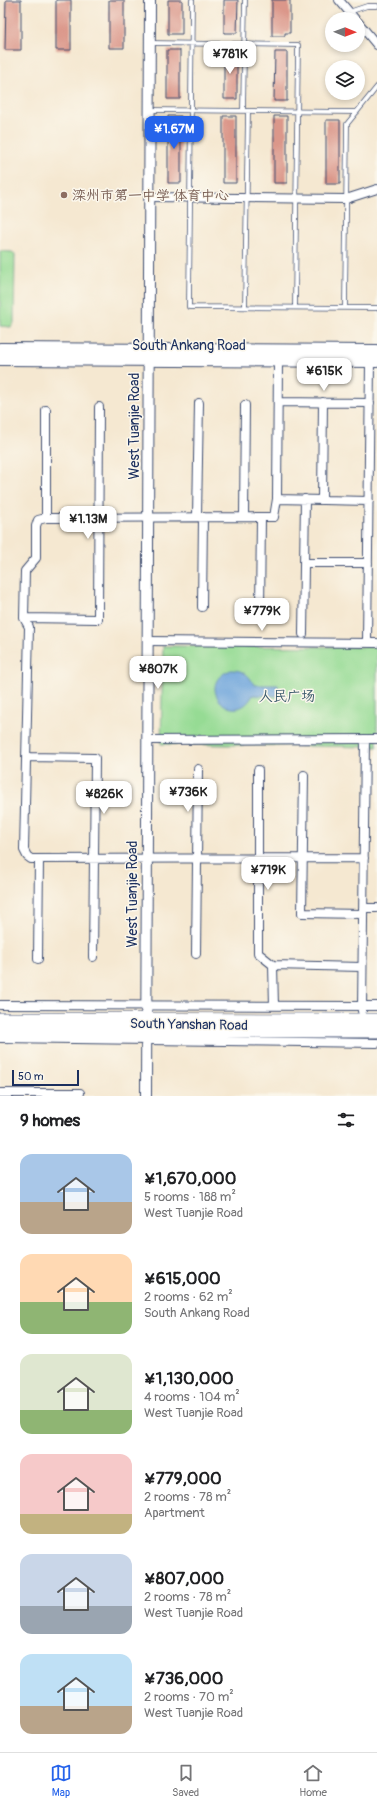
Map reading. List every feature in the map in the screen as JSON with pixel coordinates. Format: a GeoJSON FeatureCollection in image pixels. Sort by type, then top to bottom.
{"type":"FeatureCollection","features":[{"type":"Feature","properties":{"kind":"main road","name":"South Ankang Road"},"geometry":{"type":"LineString","coordinates":[[0,349],[278,360],[374,361]]}},
{"type":"Feature","properties":{"kind":"main road","name":"South Ankang Road"},"geometry":{"type":"LineString","coordinates":[[0,359],[149,354],[377,351]]}},
{"type":"Feature","properties":{"kind":"main road","name":"South Yanshan Road"},"geometry":{"type":"LineString","coordinates":[[0,1019],[146,1030],[377,1020]]}},
{"type":"Feature","properties":{"kind":"main road","name":"South Yanshan Road"},"geometry":{"type":"LineString","coordinates":[[0,1030],[377,1030]]}},
{"type":"Feature","properties":{"kind":"street","name":"West Tuanjie Road"},"geometry":{"type":"LineString","coordinates":[[146,1096],[150,0]]}},
{"type":"Feature","properties":{"kind":"street"},"geometry":{"type":"LineString","coordinates":[[339,0],[349,12]]}},
{"type":"Feature","properties":{"kind":"street"},"geometry":{"type":"LineString","coordinates":[[365,30],[377,45]]}},
{"type":"Feature","properties":{"kind":"street"},"geometry":{"type":"LineString","coordinates":[[149,197],[346,199],[377,189]]}},
{"type":"Feature","properties":{"kind":"street"},"geometry":{"type":"LineString","coordinates":[[278,360],[277,498],[274,517],[46,518],[38,520],[36,526],[36,558],[25,571],[24,618],[29,627],[24,850],[27,856],[31,858],[364,858]]}},
{"type":"Feature","properties":{"kind":"street"},"geometry":{"type":"LineString","coordinates":[[367,643],[368,566],[372,506],[370,402],[374,361]]}},
{"type":"Feature","properties":{"kind":"street"},"geometry":{"type":"LineString","coordinates":[[199,402],[202,606]]}},
{"type":"Feature","properties":{"kind":"street"},"geometry":{"type":"LineString","coordinates":[[278,402],[370,402]]}},
{"type":"Feature","properties":{"kind":"street"},"geometry":{"type":"LineString","coordinates":[[322,500],[323,402]]}},
{"type":"Feature","properties":{"kind":"street"},"geometry":{"type":"LineString","coordinates":[[244,517],[245,405]]}},
{"type":"Feature","properties":{"kind":"street"},"geometry":{"type":"LineString","coordinates":[[24,618],[98,618],[99,408]]}},
{"type":"Feature","properties":{"kind":"street"},"geometry":{"type":"LineString","coordinates":[[46,410],[46,518]]}},
{"type":"Feature","properties":{"kind":"street"},"geometry":{"type":"LineString","coordinates":[[277,498],[322,500],[372,506]]}},
{"type":"Feature","properties":{"kind":"street"},"geometry":{"type":"LineString","coordinates":[[303,634],[305,499]]}},
{"type":"Feature","properties":{"kind":"street"},"geometry":{"type":"LineString","coordinates":[[260,611],[261,518]]}},
{"type":"Feature","properties":{"kind":"street"},"geometry":{"type":"LineString","coordinates":[[304,563],[368,566],[377,569]]}},
{"type":"Feature","properties":{"kind":"street"},"geometry":{"type":"LineString","coordinates":[[147,641],[377,643]]}},
{"type":"Feature","properties":{"kind":"street"},"geometry":{"type":"LineString","coordinates":[[147,740],[377,740]]}},
{"type":"Feature","properties":{"kind":"street"},"geometry":{"type":"LineString","coordinates":[[362,1020],[365,740]]}},
{"type":"Feature","properties":{"kind":"street"},"geometry":{"type":"LineString","coordinates":[[27,757],[95,758],[93,957]]}},
{"type":"Feature","properties":{"kind":"street"},"geometry":{"type":"LineString","coordinates":[[196,954],[198,769]]}},
{"type":"Feature","properties":{"kind":"street"},"geometry":{"type":"LineString","coordinates":[[258,770],[258,954],[273,965],[362,967]]}},
{"type":"Feature","properties":{"kind":"street"},"geometry":{"type":"LineString","coordinates":[[304,775],[302,913],[363,911],[377,908]]}},
{"type":"Feature","properties":{"kind":"street"},"geometry":{"type":"LineString","coordinates":[[38,959],[39,858]]}},
{"type":"Feature","properties":{"kind":"street"},"geometry":{"type":"LineString","coordinates":[[273,965],[274,1006]]}},
{"type":"Feature","properties":{"kind":"street","name":"South Yanshan Road"},"geometry":{"type":"LineString","coordinates":[[0,1005],[377,1006]]}},
{"type":"Feature","properties":{"kind":"street","name":"South Yanshan Road"},"geometry":{"type":"LineString","coordinates":[[0,1038],[146,1030],[377,1043]]}},
{"type":"Feature","properties":{"kind":"street"},"geometry":{"type":"LineString","coordinates":[[0,1093],[34,1095],[80,1093],[80,1096]]}},
{"type":"Feature","properties":{"kind":"lane"},"geometry":{"type":"LineString","coordinates":[[192,0],[189,307],[377,308]]}},
{"type":"Feature","properties":{"kind":"lane"},"geometry":{"type":"LineString","coordinates":[[245,0],[244,44],[247,198],[245,307]]}},
{"type":"Feature","properties":{"kind":"lane"},"geometry":{"type":"LineString","coordinates":[[349,12],[367,6],[377,6]]}},
{"type":"Feature","properties":{"kind":"lane"},"geometry":{"type":"LineString","coordinates":[[150,43],[298,45],[295,307]]}},
{"type":"Feature","properties":{"kind":"lane"},"geometry":{"type":"LineString","coordinates":[[345,307],[347,124],[377,87]]}},
{"type":"Feature","properties":{"kind":"lane"},"geometry":{"type":"LineString","coordinates":[[150,110],[357,112]]}},
{"type":"Feature","properties":{"kind":"green space"},"geometry":{"type":"Polygon","coordinates":[[[0,251],[12,252],[15,254],[14,323],[11,327],[0,326],[0,251]]]}},
{"type":"Feature","properties":{"kind":"green space","name":"人民广场"},"geometry":{"type":"Polygon","coordinates":[[[163,646],[377,647],[377,747],[161,744],[163,646]]]}},
{"type":"Feature","properties":{"kind":"water"},"geometry":{"type":"Polygon","coordinates":[[[231,670],[245,673],[254,685],[278,685],[278,696],[253,695],[245,705],[236,708],[227,707],[220,701],[216,694],[215,685],[220,677],[231,670]]]}},
{"type":"Feature","properties":{"kind":"building"},"geometry":{"type":"Polygon","coordinates":[[[6,0],[21,0],[21,50],[5,50],[6,0]]]}},
{"type":"Feature","properties":{"kind":"building"},"geometry":{"type":"Polygon","coordinates":[[[56,0],[71,0],[71,50],[56,50],[56,0]]]}},
{"type":"Feature","properties":{"kind":"building"},"geometry":{"type":"Polygon","coordinates":[[[109,0],[124,0],[124,48],[109,48],[109,0]]]}},
{"type":"Feature","properties":{"kind":"building"},"geometry":{"type":"Polygon","coordinates":[[[168,0],[182,0],[182,34],[168,34],[168,0]]]}},
{"type":"Feature","properties":{"kind":"building"},"geometry":{"type":"Polygon","coordinates":[[[224,0],[238,0],[237,33],[224,33],[224,0]]]}},
{"type":"Feature","properties":{"kind":"building"},"geometry":{"type":"Polygon","coordinates":[[[272,0],[290,0],[290,33],[285,33],[285,36],[272,36],[272,0]]]}},
{"type":"Feature","properties":{"kind":"building"},"geometry":{"type":"Polygon","coordinates":[[[167,50],[180,50],[180,99],[167,99],[167,50]]]}},
{"type":"Feature","properties":{"kind":"building"},"geometry":{"type":"Polygon","coordinates":[[[224,50],[237,51],[237,99],[224,99],[224,50]]]}},
{"type":"Feature","properties":{"kind":"building"},"geometry":{"type":"Polygon","coordinates":[[[275,52],[287,52],[287,101],[274,101],[275,52]]]}},
{"type":"Feature","properties":{"kind":"building"},"geometry":{"type":"Polygon","coordinates":[[[168,116],[181,116],[181,183],[168,183],[168,116]]]}},
{"type":"Feature","properties":{"kind":"building"},"geometry":{"type":"Polygon","coordinates":[[[223,116],[236,116],[236,183],[223,183],[223,116]]]}},
{"type":"Feature","properties":{"kind":"building"},"geometry":{"type":"Polygon","coordinates":[[[274,116],[287,116],[287,183],[274,183],[274,116]]]}},
{"type":"Feature","properties":{"kind":"building"},"geometry":{"type":"Polygon","coordinates":[[[326,120],[340,120],[340,184],[326,184],[326,120]]]}},
{"type":"Feature","properties":{"kind":"place","name":"滦州市第一中学 体育中心"},"geometry":{"type":"Point","coordinates":[64,195]}}]}
